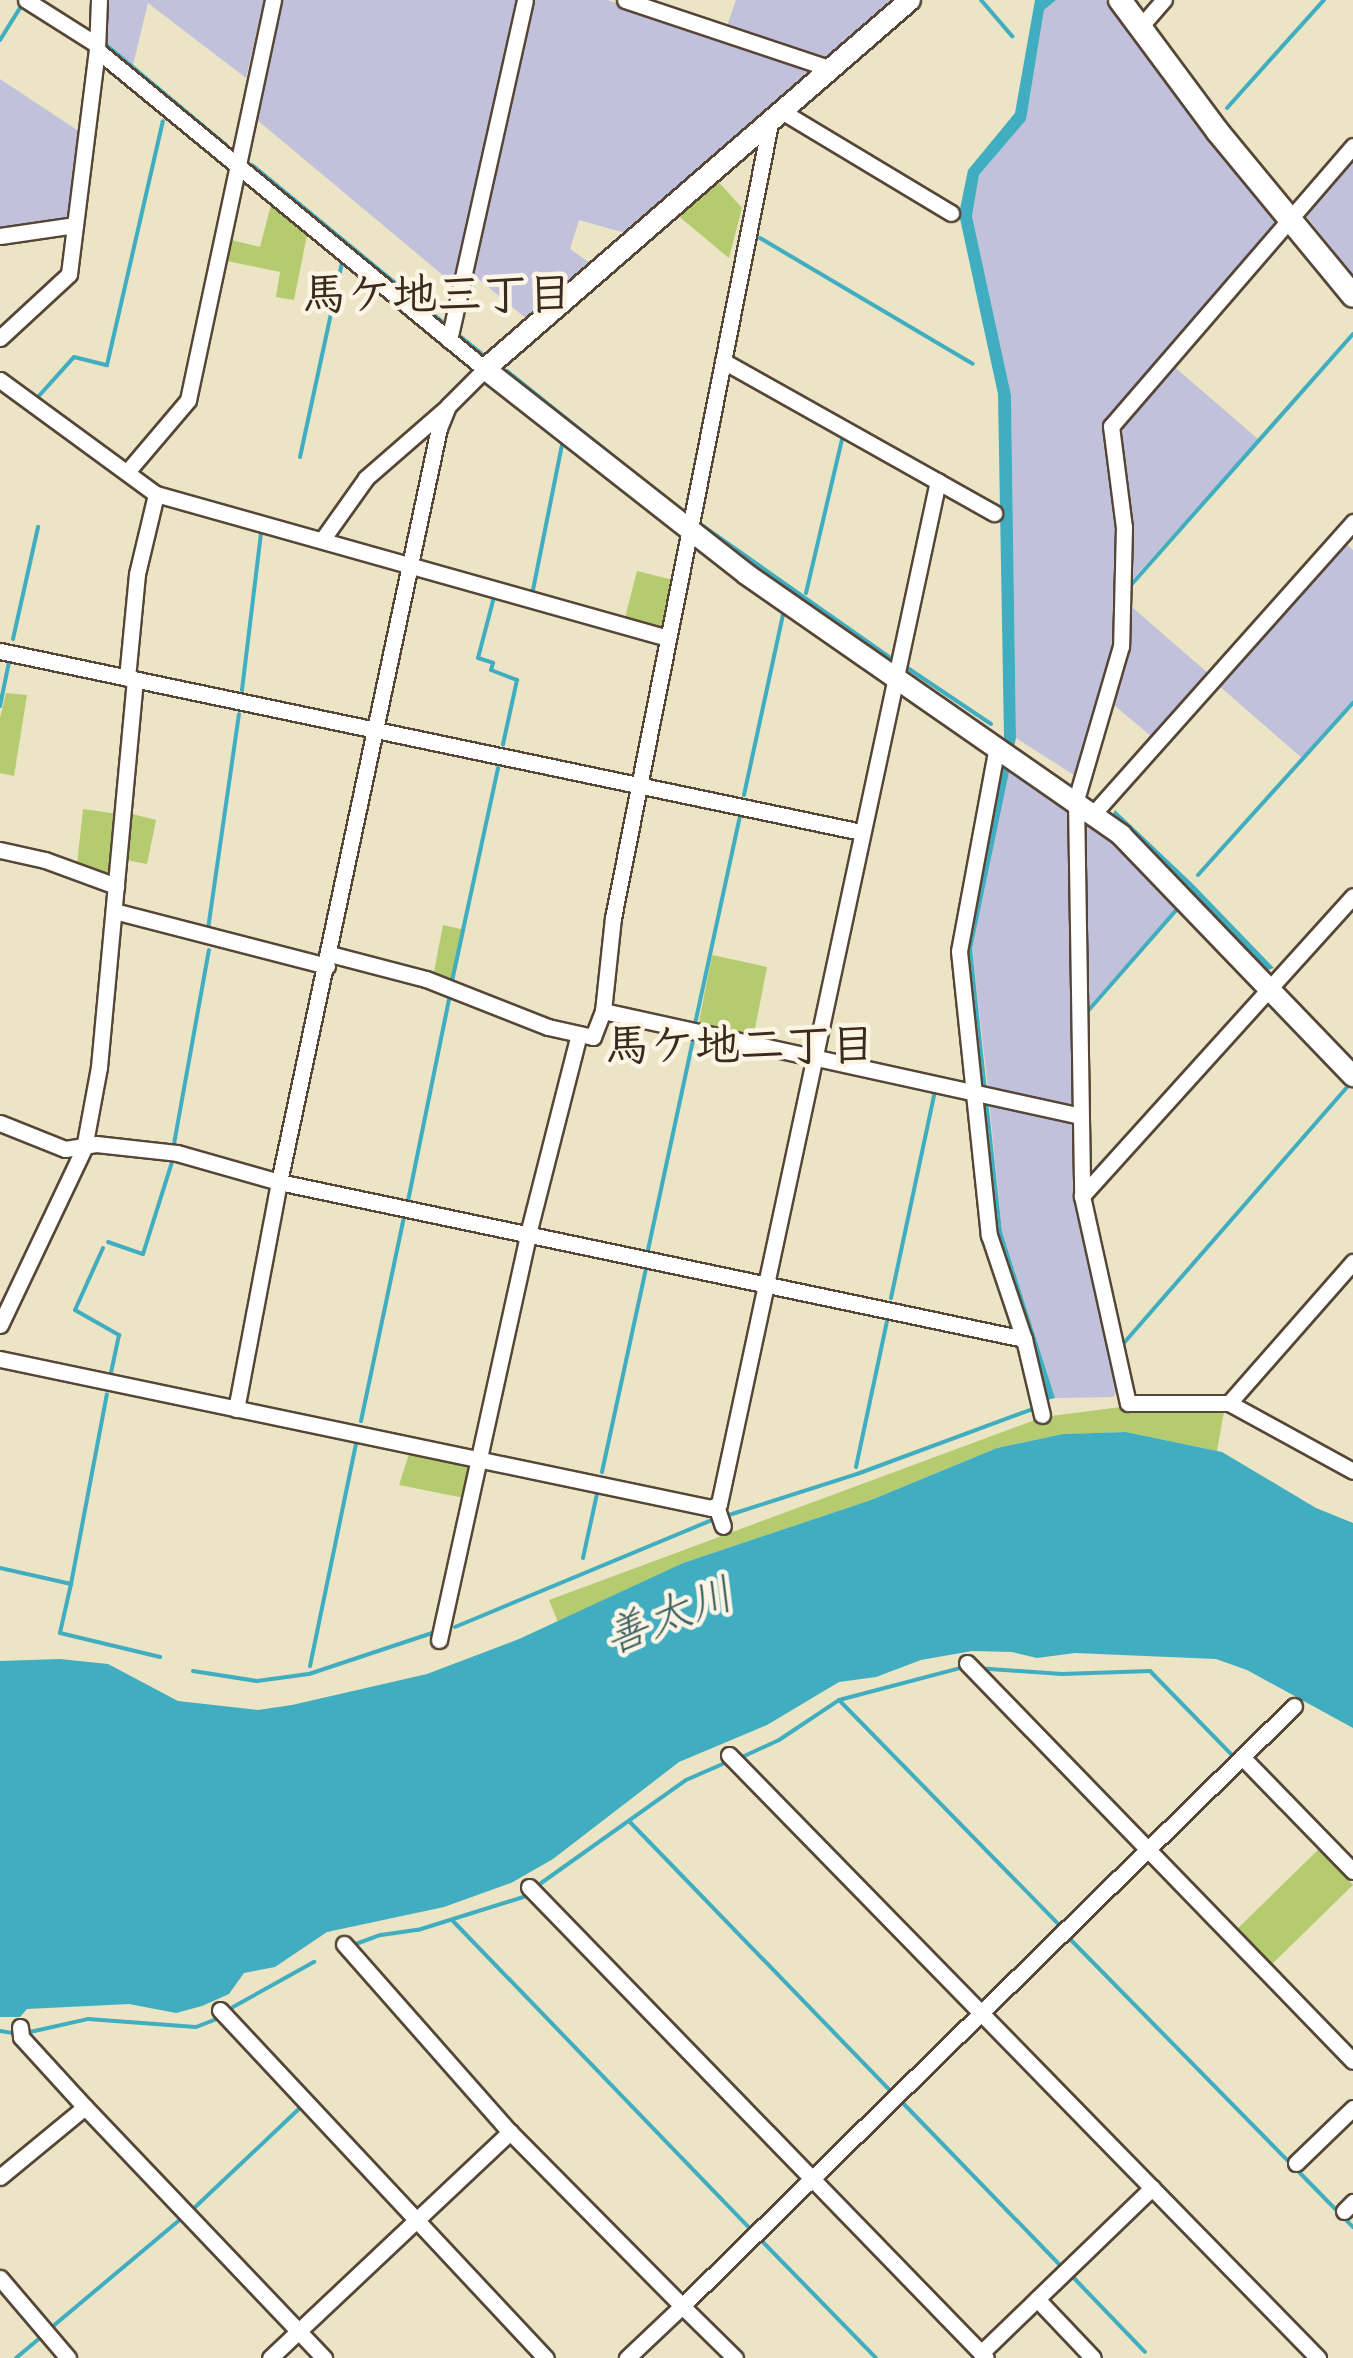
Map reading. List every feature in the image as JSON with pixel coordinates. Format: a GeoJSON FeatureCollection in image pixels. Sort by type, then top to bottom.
{"type":"FeatureCollection","features":[{"type":"Feature","properties":{"kind":"main road"},"geometry":{"type":"LineString","coordinates":[[1120,0],[1218,132],[1290,214],[1353,296]]}},
{"type":"Feature","properties":{"kind":"street"},"geometry":{"type":"LineString","coordinates":[[26,0],[96,47],[238,169],[690,531],[1085,806],[1178,890],[1353,1076]]}},
{"type":"Feature","properties":{"kind":"street"},"geometry":{"type":"LineString","coordinates":[[0,338],[68,274],[99,0]]}},
{"type":"Feature","properties":{"kind":"street"},"geometry":{"type":"LineString","coordinates":[[127,472],[188,400],[273,0]]}},
{"type":"Feature","properties":{"kind":"street"},"geometry":{"type":"LineString","coordinates":[[450,340],[525,0]]}},
{"type":"Feature","properties":{"kind":"street"},"geometry":{"type":"LineString","coordinates":[[625,0],[831,69]]}},
{"type":"Feature","properties":{"kind":"street"},"geometry":{"type":"LineString","coordinates":[[322,540],[366,478],[485,369],[910,0]]}},
{"type":"Feature","properties":{"kind":"street"},"geometry":{"type":"LineString","coordinates":[[1141,26],[1164,0]]}},
{"type":"Feature","properties":{"kind":"street"},"geometry":{"type":"LineString","coordinates":[[776,118],[951,213]]}},
{"type":"Feature","properties":{"kind":"street"},"geometry":{"type":"LineString","coordinates":[[114,911],[426,979],[548,1027],[593,1037],[603,1012],[613,918],[723,362],[776,118]]}},
{"type":"Feature","properties":{"kind":"street"},"geometry":{"type":"LineString","coordinates":[[1353,146],[1290,214],[1110,426],[1124,526],[1120,646],[1085,806],[1080,1116],[1082,1196],[1128,1403],[1230,1404],[1353,1471]]}},
{"type":"Feature","properties":{"kind":"street"},"geometry":{"type":"LineString","coordinates":[[0,236],[75,225]]}},
{"type":"Feature","properties":{"kind":"street"},"geometry":{"type":"LineString","coordinates":[[723,362],[994,513]]}},
{"type":"Feature","properties":{"kind":"street"},"geometry":{"type":"LineString","coordinates":[[0,380],[156,494],[668,638]]}},
{"type":"Feature","properties":{"kind":"street"},"geometry":{"type":"LineString","coordinates":[[236,1410],[280,1182],[439,428],[448,406]]}},
{"type":"Feature","properties":{"kind":"street"},"geometry":{"type":"LineString","coordinates":[[723,1526],[716,1506],[768,1284],[938,482]]}},
{"type":"Feature","properties":{"kind":"street"},"geometry":{"type":"LineString","coordinates":[[0,1325],[84,1148],[99,1067],[114,911],[137,574],[156,494]]}},
{"type":"Feature","properties":{"kind":"street"},"geometry":{"type":"LineString","coordinates":[[1085,806],[1353,522]]}},
{"type":"Feature","properties":{"kind":"street"},"geometry":{"type":"LineString","coordinates":[[0,652],[861,832]]}},
{"type":"Feature","properties":{"kind":"street"},"geometry":{"type":"LineString","coordinates":[[1006,752],[959,951],[981,1093],[988,1235],[1024,1339],[1042,1415]]}},
{"type":"Feature","properties":{"kind":"street"},"geometry":{"type":"LineString","coordinates":[[0,850],[45,860],[116,886]]}},
{"type":"Feature","properties":{"kind":"street"},"geometry":{"type":"LineString","coordinates":[[1082,1196],[1353,896]]}},
{"type":"Feature","properties":{"kind":"street"},"geometry":{"type":"LineString","coordinates":[[603,1012],[1080,1116]]}},
{"type":"Feature","properties":{"kind":"street"},"geometry":{"type":"LineString","coordinates":[[439,1640],[528,1234],[579,1034]]}},
{"type":"Feature","properties":{"kind":"street"},"geometry":{"type":"LineString","coordinates":[[0,1123],[65,1148],[96,1144],[177,1153],[280,1182],[1024,1339]]}},
{"type":"Feature","properties":{"kind":"street"},"geometry":{"type":"LineString","coordinates":[[1230,1404],[1353,1262]]}},
{"type":"Feature","properties":{"kind":"street"},"geometry":{"type":"LineString","coordinates":[[0,1359],[716,1506]]}},
{"type":"Feature","properties":{"kind":"street"},"geometry":{"type":"LineString","coordinates":[[967,1662],[1353,2060]]}},
{"type":"Feature","properties":{"kind":"street"},"geometry":{"type":"LineString","coordinates":[[627,2358],[1294,1706]]}},
{"type":"Feature","properties":{"kind":"street"},"geometry":{"type":"LineString","coordinates":[[729,1755],[1318,2358]]}},
{"type":"Feature","properties":{"kind":"street"},"geometry":{"type":"LineString","coordinates":[[1242,1757],[1353,1871]]}},
{"type":"Feature","properties":{"kind":"street"},"geometry":{"type":"LineString","coordinates":[[529,1887],[984,2355],[1152,2188]]}},
{"type":"Feature","properties":{"kind":"street"},"geometry":{"type":"LineString","coordinates":[[344,1944],[510,2132],[735,2358]]}},
{"type":"Feature","properties":{"kind":"street"},"geometry":{"type":"LineString","coordinates":[[220,2010],[546,2358]]}},
{"type":"Feature","properties":{"kind":"street"},"geometry":{"type":"LineString","coordinates":[[20,2027],[21,2037],[84,2107],[324,2358]]}},
{"type":"Feature","properties":{"kind":"street"},"geometry":{"type":"LineString","coordinates":[[0,2177],[84,2107]]}},
{"type":"Feature","properties":{"kind":"street"},"geometry":{"type":"LineString","coordinates":[[1296,2163],[1353,2108]]}},
{"type":"Feature","properties":{"kind":"street"},"geometry":{"type":"LineString","coordinates":[[270,2358],[510,2132]]}},
{"type":"Feature","properties":{"kind":"street"},"geometry":{"type":"LineString","coordinates":[[0,2278],[68,2358]]}},
{"type":"Feature","properties":{"kind":"street"},"geometry":{"type":"LineString","coordinates":[[1038,2299],[1093,2358]]}},
{"type":"Feature","properties":{"kind":"shaded area"},"geometry":{"type":"Polygon","coordinates":[[[104,0],[264,0],[246,78],[148,3],[133,65],[100,37],[104,0]]]}},
{"type":"Feature","properties":{"kind":"shaded area"},"geometry":{"type":"Polygon","coordinates":[[[282,0],[519,0],[457,287],[256,119],[282,0]]]}},
{"type":"Feature","properties":{"kind":"shaded area"},"geometry":{"type":"Polygon","coordinates":[[[530,0],[607,0],[805,67],[808,73],[629,234],[579,220],[570,249],[593,265],[528,320],[470,272],[530,0]]]}},
{"type":"Feature","properties":{"kind":"shaded area"},"geometry":{"type":"Polygon","coordinates":[[[736,0],[894,0],[825,60],[727,26],[736,0]]]}},
{"type":"Feature","properties":{"kind":"shaded area"},"geometry":{"type":"Polygon","coordinates":[[[1056,0],[1105,0],[1220,152],[1278,219],[1103,424],[1119,528],[1116,647],[1077,777],[1016,738],[1011,395],[972,216],[979,175],[1026,120],[1044,10],[1056,0]]]}},
{"type":"Feature","properties":{"kind":"shaded area"},"geometry":{"type":"Polygon","coordinates":[[[0,79],[80,132],[70,217],[65,223],[0,232],[0,79]]]}},
{"type":"Feature","properties":{"kind":"shaded area"},"geometry":{"type":"Polygon","coordinates":[[[1353,158],[1353,275],[1303,212],[1353,158]]]}},
{"type":"Feature","properties":{"kind":"shaded area"},"geometry":{"type":"Polygon","coordinates":[[[1171,364],[1258,439],[1125,588],[1116,424],[1171,364]]]}},
{"type":"Feature","properties":{"kind":"shaded area"},"geometry":{"type":"Polygon","coordinates":[[[1344,542],[1353,550],[1353,703],[1303,759],[1217,684],[1344,542]]]}},
{"type":"Feature","properties":{"kind":"shaded area"},"geometry":{"type":"Polygon","coordinates":[[[1125,601],[1209,674],[1152,737],[1108,700],[1125,601]]]}},
{"type":"Feature","properties":{"kind":"shaded area"},"geometry":{"type":"Polygon","coordinates":[[[1010,762],[1068,808],[1071,824],[1077,1105],[1071,1108],[988,1088],[972,949],[1010,762]]]}},
{"type":"Feature","properties":{"kind":"shaded area"},"geometry":{"type":"Polygon","coordinates":[[[1087,823],[1113,840],[1179,904],[1084,1012],[1081,832],[1087,823]]]}},
{"type":"Feature","properties":{"kind":"shaded area"},"geometry":{"type":"Polygon","coordinates":[[[989,1101],[1067,1120],[1075,1129],[1118,1390],[1113,1397],[1055,1398],[1002,1232],[989,1101]]]}},
{"type":"Feature","properties":{"kind":"green space"},"geometry":{"type":"Polygon","coordinates":[[[716,179],[742,208],[729,258],[676,214],[716,179]]]}},
{"type":"Feature","properties":{"kind":"green space"},"geometry":{"type":"Polygon","coordinates":[[[271,205],[307,235],[294,300],[276,297],[280,272],[222,260],[227,239],[260,247],[271,205]]]}},
{"type":"Feature","properties":{"kind":"green space"},"geometry":{"type":"Polygon","coordinates":[[[637,571],[673,580],[664,626],[655,629],[624,622],[637,571]]]}},
{"type":"Feature","properties":{"kind":"green space"},"geometry":{"type":"Polygon","coordinates":[[[6,693],[27,695],[14,776],[0,773],[0,718],[6,693]]]}},
{"type":"Feature","properties":{"kind":"green space"},"geometry":{"type":"Polygon","coordinates":[[[83,809],[118,814],[110,877],[77,865],[83,809]]]}},
{"type":"Feature","properties":{"kind":"green space"},"geometry":{"type":"Polygon","coordinates":[[[128,813],[156,820],[147,864],[131,861],[124,854],[128,813]]]}},
{"type":"Feature","properties":{"kind":"green space"},"geometry":{"type":"Polygon","coordinates":[[[443,925],[465,930],[453,984],[433,977],[443,925]]]}},
{"type":"Feature","properties":{"kind":"green space"},"geometry":{"type":"Polygon","coordinates":[[[712,955],[767,967],[753,1039],[698,1027],[712,955]]]}},
{"type":"Feature","properties":{"kind":"green space"},"geometry":{"type":"Polygon","coordinates":[[[1129,1406],[1225,1406],[1217,1451],[1126,1432],[1063,1434],[997,1448],[871,1500],[683,1563],[558,1622],[549,1600],[1043,1417],[1129,1406]]]}},
{"type":"Feature","properties":{"kind":"green space"},"geometry":{"type":"Polygon","coordinates":[[[410,1451],[465,1463],[469,1473],[464,1498],[399,1485],[410,1451]]]}},
{"type":"Feature","properties":{"kind":"green space"},"geometry":{"type":"Polygon","coordinates":[[[1320,1848],[1353,1885],[1268,1968],[1234,1932],[1320,1848]]]}},
{"type":"Feature","properties":{"kind":"water"},"geometry":{"type":"Polygon","coordinates":[[[1035,0],[1056,0],[1044,10],[1026,120],[979,175],[972,216],[1011,395],[1016,738],[972,949],[1002,1232],[1055,1398],[1047,1400],[995,1232],[964,949],[1004,737],[998,394],[959,214],[968,170],[1015,113],[1035,0]]]}},
{"type":"Feature","properties":{"kind":"water"},"geometry":{"type":"Polygon","coordinates":[[[1115,810],[1274,968],[1268,970],[1113,814],[1115,810]]]}},
{"type":"Feature","properties":{"kind":"water","name":"善太川"},"geometry":{"type":"Polygon","coordinates":[[[1126,1432],[1222,1452],[1316,1508],[1353,1523],[1353,1728],[1247,1670],[1216,1659],[1075,1653],[1037,1658],[1012,1652],[972,1651],[921,1660],[876,1677],[839,1682],[767,1725],[679,1762],[553,1859],[511,1883],[444,1907],[327,1932],[275,1967],[244,1973],[229,1994],[202,2006],[176,2013],[129,2004],[27,2009],[20,2017],[0,2017],[0,1661],[60,1659],[108,1664],[178,1701],[258,1710],[292,1705],[427,1674],[519,1639],[683,1563],[871,1500],[997,1448],[1063,1434],[1126,1432]]]}},
{"type":"Feature","properties":{"kind":"waterway"},"geometry":{"type":"LineString","coordinates":[[981,0],[1012,36]]}},
{"type":"Feature","properties":{"kind":"waterway"},"geometry":{"type":"LineString","coordinates":[[1227,108],[1324,0]]}},
{"type":"Feature","properties":{"kind":"waterway"},"geometry":{"type":"LineString","coordinates":[[0,40],[21,7]]}},
{"type":"Feature","properties":{"kind":"waterway"},"geometry":{"type":"LineString","coordinates":[[104,43],[226,145]]}},
{"type":"Feature","properties":{"kind":"waterway"},"geometry":{"type":"LineString","coordinates":[[37,398],[74,357],[107,365],[163,121]]}},
{"type":"Feature","properties":{"kind":"waterway"},"geometry":{"type":"LineString","coordinates":[[252,165],[446,325]]}},
{"type":"Feature","properties":{"kind":"waterway"},"geometry":{"type":"LineString","coordinates":[[760,238],[973,364]]}},
{"type":"Feature","properties":{"kind":"waterway"},"geometry":{"type":"LineString","coordinates":[[300,457],[342,262]]}},
{"type":"Feature","properties":{"kind":"waterway"},"geometry":{"type":"LineString","coordinates":[[1131,585],[1353,334]]}},
{"type":"Feature","properties":{"kind":"waterway"},"geometry":{"type":"LineString","coordinates":[[461,337],[481,353]]}},
{"type":"Feature","properties":{"kind":"waterway"},"geometry":{"type":"LineString","coordinates":[[507,371],[652,487]]}},
{"type":"Feature","properties":{"kind":"waterway"},"geometry":{"type":"LineString","coordinates":[[806,593],[842,440]]}},
{"type":"Feature","properties":{"kind":"waterway"},"geometry":{"type":"LineString","coordinates":[[532,595],[562,445]]}},
{"type":"Feature","properties":{"kind":"waterway"},"geometry":{"type":"LineString","coordinates":[[700,524],[889,657]]}},
{"type":"Feature","properties":{"kind":"waterway"},"geometry":{"type":"LineString","coordinates":[[13,639],[38,527]]}},
{"type":"Feature","properties":{"kind":"waterway"},"geometry":{"type":"LineString","coordinates":[[242,690],[261,533]]}},
{"type":"Feature","properties":{"kind":"waterway"},"geometry":{"type":"LineString","coordinates":[[494,597],[478,658],[493,663],[491,670],[517,680],[503,744]]}},
{"type":"Feature","properties":{"kind":"waterway"},"geometry":{"type":"LineString","coordinates":[[744,795],[783,614]]}},
{"type":"Feature","properties":{"kind":"waterway"},"geometry":{"type":"LineString","coordinates":[[0,706],[9,662]]}},
{"type":"Feature","properties":{"kind":"waterway"},"geometry":{"type":"LineString","coordinates":[[903,665],[991,724]]}},
{"type":"Feature","properties":{"kind":"waterway"},"geometry":{"type":"LineString","coordinates":[[1198,875],[1353,703]]}},
{"type":"Feature","properties":{"kind":"waterway"},"geometry":{"type":"LineString","coordinates":[[208,929],[239,714]]}},
{"type":"Feature","properties":{"kind":"waterway"},"geometry":{"type":"LineString","coordinates":[[452,981],[498,768]]}},
{"type":"Feature","properties":{"kind":"waterway"},"geometry":{"type":"LineString","coordinates":[[695,1024],[740,815]]}},
{"type":"Feature","properties":{"kind":"waterway"},"geometry":{"type":"LineString","coordinates":[[1087,1012],[1179,907]]}},
{"type":"Feature","properties":{"kind":"waterway"},"geometry":{"type":"LineString","coordinates":[[174,1144],[209,950]]}},
{"type":"Feature","properties":{"kind":"waterway"},"geometry":{"type":"LineString","coordinates":[[408,1201],[450,995]]}},
{"type":"Feature","properties":{"kind":"waterway"},"geometry":{"type":"LineString","coordinates":[[648,1250],[693,1040]]}},
{"type":"Feature","properties":{"kind":"waterway"},"geometry":{"type":"LineString","coordinates":[[1123,1344],[1346,1088]]}},
{"type":"Feature","properties":{"kind":"waterway"},"geometry":{"type":"LineString","coordinates":[[891,1298],[935,1091]]}},
{"type":"Feature","properties":{"kind":"waterway"},"geometry":{"type":"LineString","coordinates":[[108,1242],[143,1254],[173,1159]]}},
{"type":"Feature","properties":{"kind":"waterway"},"geometry":{"type":"LineString","coordinates":[[361,1421],[404,1217]]}},
{"type":"Feature","properties":{"kind":"waterway"},"geometry":{"type":"LineString","coordinates":[[103,1248],[75,1310],[119,1335],[111,1372]]}},
{"type":"Feature","properties":{"kind":"waterway"},"geometry":{"type":"LineString","coordinates":[[602,1472],[647,1264]]}},
{"type":"Feature","properties":{"kind":"waterway"},"geometry":{"type":"LineString","coordinates":[[856,1467],[888,1317]]}},
{"type":"Feature","properties":{"kind":"waterway"},"geometry":{"type":"LineString","coordinates":[[71,1584],[107,1394]]}},
{"type":"Feature","properties":{"kind":"waterway"},"geometry":{"type":"LineString","coordinates":[[729,1515],[857,1474],[1033,1409]]}},
{"type":"Feature","properties":{"kind":"waterway"},"geometry":{"type":"LineString","coordinates":[[310,1666],[356,1443]]}},
{"type":"Feature","properties":{"kind":"waterway"},"geometry":{"type":"LineString","coordinates":[[583,1558],[597,1494]]}},
{"type":"Feature","properties":{"kind":"waterway"},"geometry":{"type":"LineString","coordinates":[[455,1627],[710,1521]]}},
{"type":"Feature","properties":{"kind":"waterway"},"geometry":{"type":"LineString","coordinates":[[0,1568],[71,1584],[60,1633],[160,1657]]}},
{"type":"Feature","properties":{"kind":"waterway"},"geometry":{"type":"LineString","coordinates":[[193,1671],[257,1681],[309,1674],[435,1632]]}},
{"type":"Feature","properties":{"kind":"waterway"},"geometry":{"type":"LineString","coordinates":[[740,1758],[779,1740],[839,1700],[960,1668]]}},
{"type":"Feature","properties":{"kind":"waterway"},"geometry":{"type":"LineString","coordinates":[[976,1668],[1062,1674],[1150,1671],[1235,1758]]}},
{"type":"Feature","properties":{"kind":"waterway"},"geometry":{"type":"LineString","coordinates":[[839,1700],[1059,1925]]}},
{"type":"Feature","properties":{"kind":"waterway"},"geometry":{"type":"LineString","coordinates":[[537,1886],[686,1780],[725,1763]]}},
{"type":"Feature","properties":{"kind":"waterway"},"geometry":{"type":"LineString","coordinates":[[629,1821],[890,2090]]}},
{"type":"Feature","properties":{"kind":"waterway"},"geometry":{"type":"LineString","coordinates":[[353,1945],[381,1935],[418,1930],[530,1895]]}},
{"type":"Feature","properties":{"kind":"waterway"},"geometry":{"type":"LineString","coordinates":[[452,1920],[750,2229]]}},
{"type":"Feature","properties":{"kind":"waterway"},"geometry":{"type":"LineString","coordinates":[[1067,1936],[1290,2163]]}},
{"type":"Feature","properties":{"kind":"waterway"},"geometry":{"type":"LineString","coordinates":[[233,2007],[314,1962]]}},
{"type":"Feature","properties":{"kind":"waterway"},"geometry":{"type":"LineString","coordinates":[[230,2010],[293,2077]]}},
{"type":"Feature","properties":{"kind":"waterway"},"geometry":{"type":"LineString","coordinates":[[30,2032],[88,2019],[196,2027],[222,2017]]}},
{"type":"Feature","properties":{"kind":"waterway"},"geometry":{"type":"LineString","coordinates":[[0,2031],[12,2033]]}},
{"type":"Feature","properties":{"kind":"waterway"},"geometry":{"type":"LineString","coordinates":[[899,2099],[1063,2268]]}},
{"type":"Feature","properties":{"kind":"waterway"},"geometry":{"type":"LineString","coordinates":[[191,2211],[304,2104]]}},
{"type":"Feature","properties":{"kind":"waterway"},"geometry":{"type":"LineString","coordinates":[[1297,2170],[1353,2227]]}},
{"type":"Feature","properties":{"kind":"waterway"},"geometry":{"type":"LineString","coordinates":[[52,2327],[182,2218]]}},
{"type":"Feature","properties":{"kind":"waterway"},"geometry":{"type":"LineString","coordinates":[[757,2236],[876,2358]]}},
{"type":"Feature","properties":{"kind":"waterway"},"geometry":{"type":"LineString","coordinates":[[1070,2274],[1145,2352]]}},
{"type":"Feature","properties":{"kind":"waterway"},"geometry":{"type":"LineString","coordinates":[[16,2358],[43,2335]]}},
{"type":"Feature","properties":{"kind":"district","name":"馬ケ地三丁目"},"geometry":{"type":"Point","coordinates":[437,299]}},
{"type":"Feature","properties":{"kind":"district","name":"馬ケ地二丁目"},"geometry":{"type":"Point","coordinates":[740,1050]}}]}
